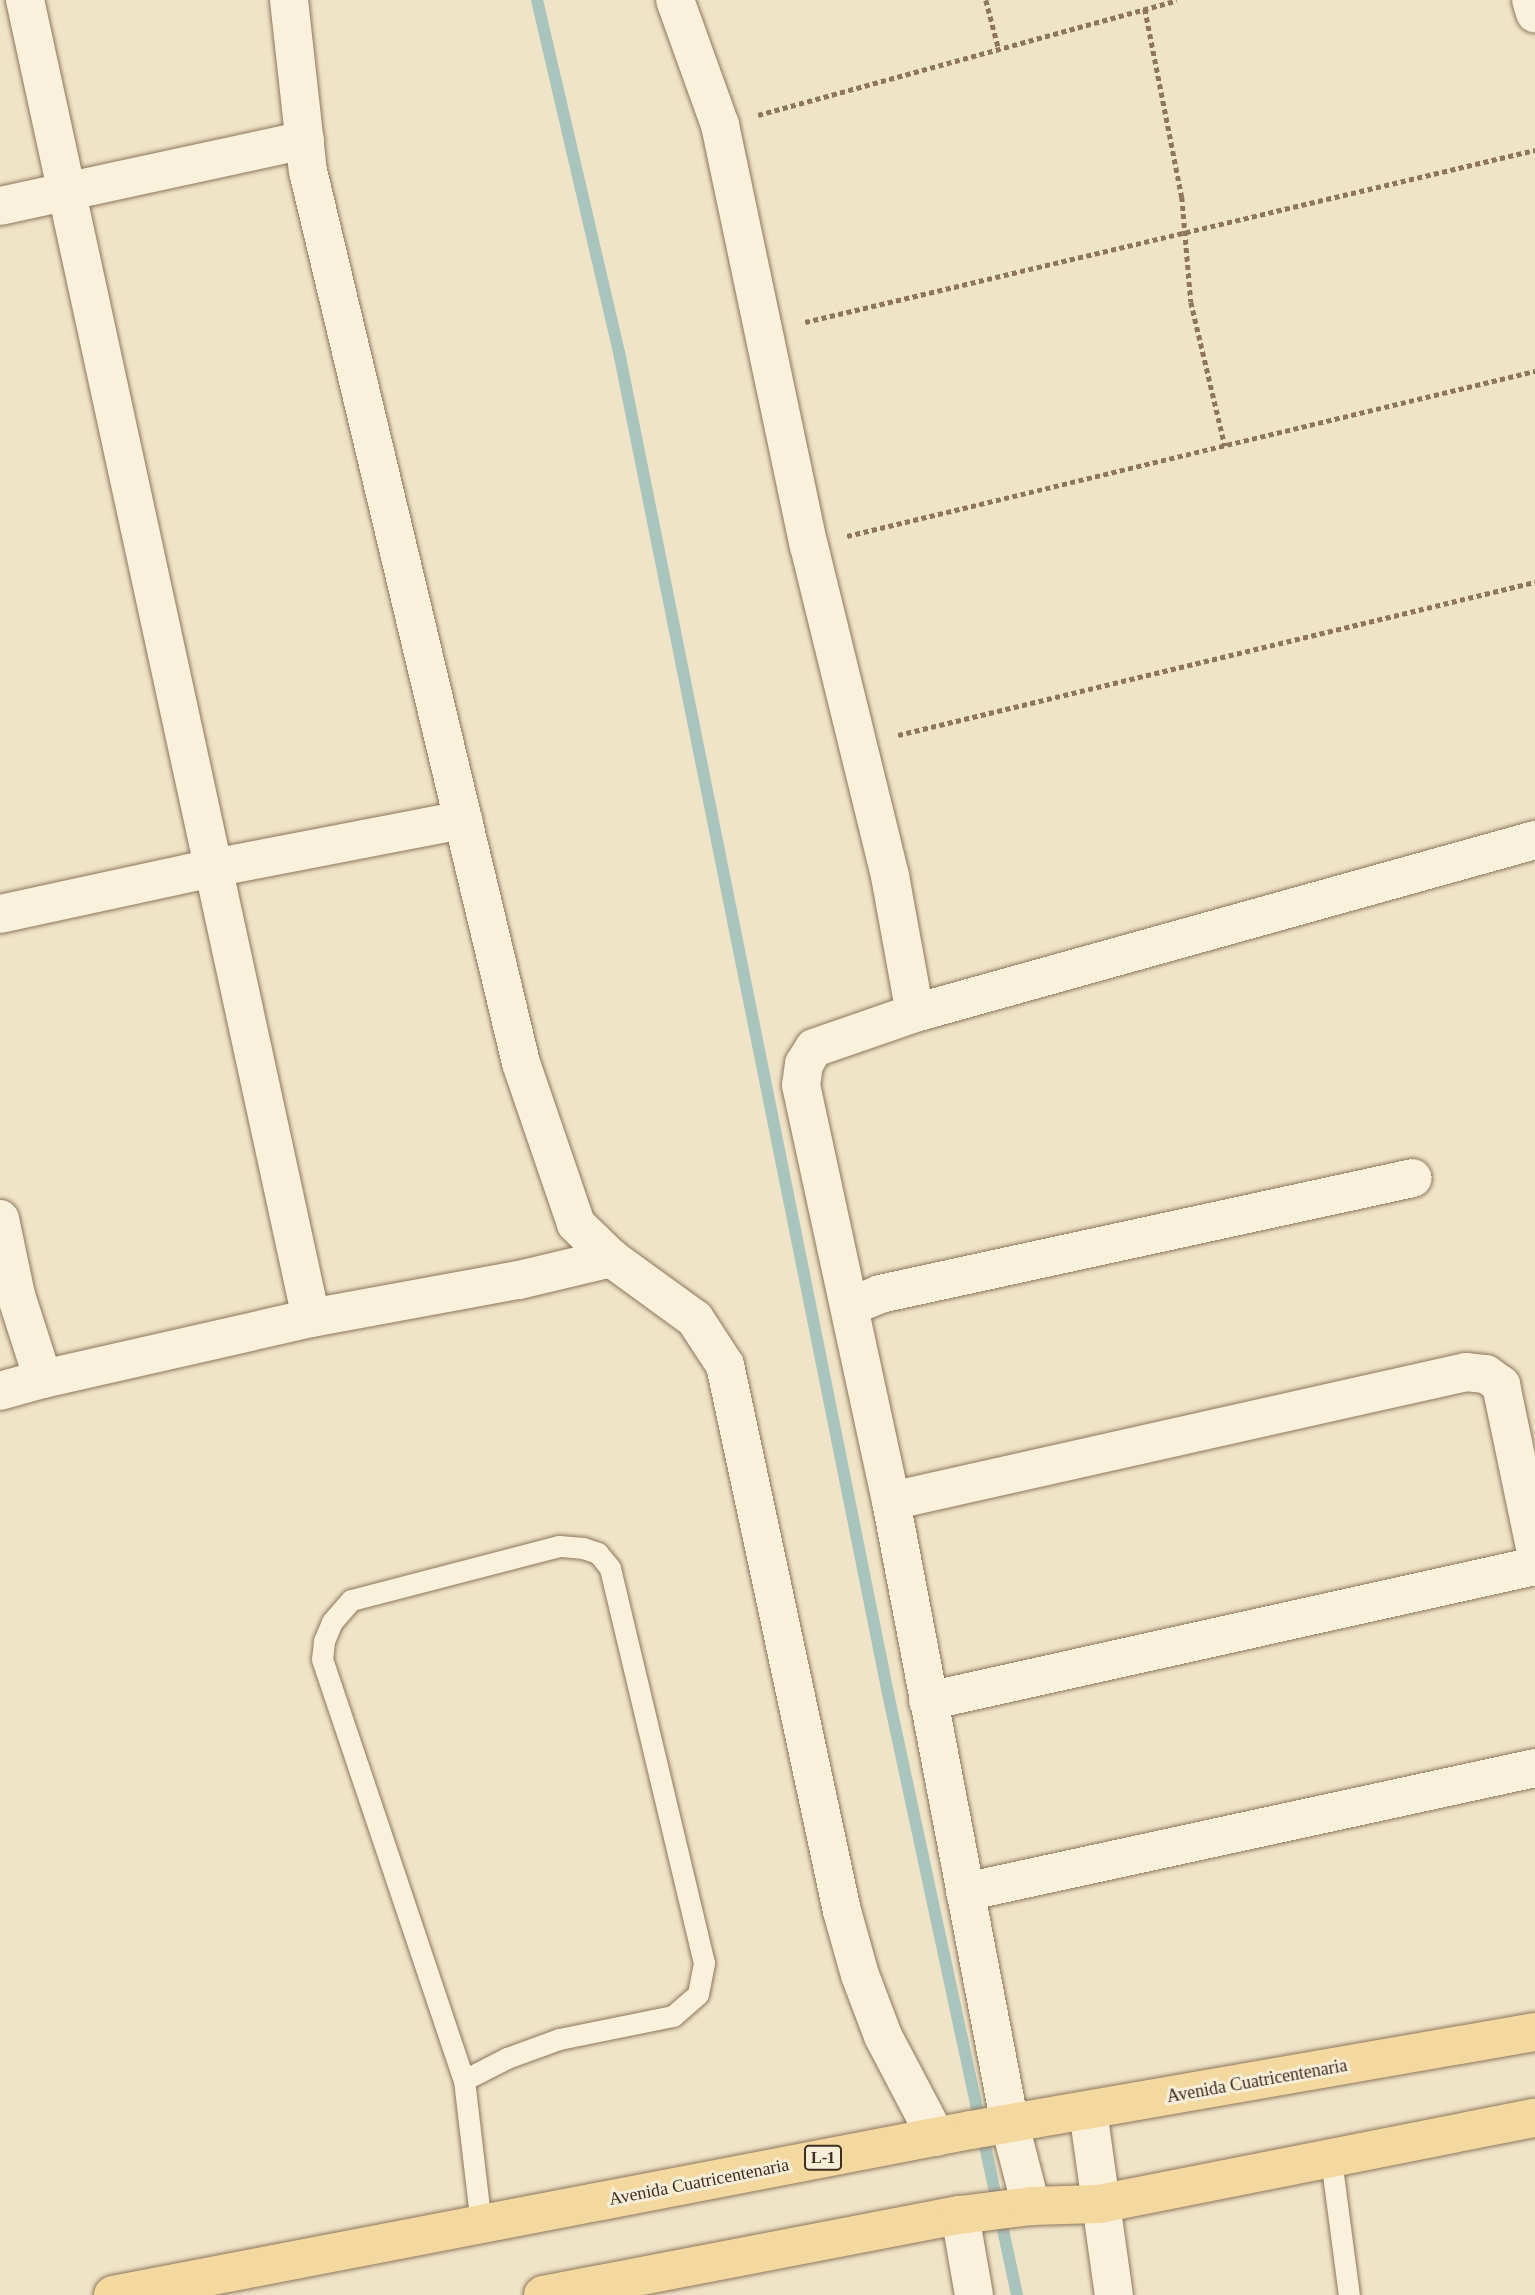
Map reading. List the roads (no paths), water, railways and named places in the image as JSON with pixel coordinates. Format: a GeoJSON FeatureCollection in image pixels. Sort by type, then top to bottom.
{"type":"FeatureCollection","features":[{"type":"Feature","properties":{"kind":"main road","name":"Avenida Cuatricentenaria"},"geometry":{"type":"LineString","coordinates":[[113,2295],[936,2137],[1535,2032]]}},
{"type":"Feature","properties":{"kind":"main road"},"geometry":{"type":"LineString","coordinates":[[543,2295],[960,2216],[1031,2206],[1099,2204],[1535,2118]]}},
{"type":"Feature","properties":{"kind":"street"},"geometry":{"type":"LineString","coordinates":[[25,0],[311,1318]]}},
{"type":"Feature","properties":{"kind":"street"},"geometry":{"type":"LineString","coordinates":[[289,0],[308,171],[521,1063],[576,1224],[611,1258],[695,1319],[725,1365],[842,1911],[860,1975],[884,2036],[936,2137]]}},
{"type":"Feature","properties":{"kind":"street"},"geometry":{"type":"LineString","coordinates":[[675,0],[720,125],[808,546],[890,876],[915,1013]]}},
{"type":"Feature","properties":{"kind":"street"},"geometry":{"type":"LineString","coordinates":[[1531,0],[1535,13]]}},
{"type":"Feature","properties":{"kind":"street"},"geometry":{"type":"LineString","coordinates":[[0,206],[304,140]]}},
{"type":"Feature","properties":{"kind":"street"},"geometry":{"type":"LineString","coordinates":[[0,914],[214,868],[463,820]]}},
{"type":"Feature","properties":{"kind":"street"},"geometry":{"type":"LineString","coordinates":[[1031,2206],[1010,2125],[891,1501],[851,1306],[801,1085],[804,1064],[814,1048],[915,1013],[1535,840]]}},
{"type":"Feature","properties":{"kind":"street"},"geometry":{"type":"LineString","coordinates":[[851,1306],[880,1294],[1413,1178]]}},
{"type":"Feature","properties":{"kind":"street"},"geometry":{"type":"LineString","coordinates":[[0,1219],[16,1295],[43,1379]]}},
{"type":"Feature","properties":{"kind":"street"},"geometry":{"type":"LineString","coordinates":[[0,1391],[311,1318],[519,1280],[611,1258]]}},
{"type":"Feature","properties":{"kind":"street"},"geometry":{"type":"LineString","coordinates":[[891,1501],[1465,1372],[1486,1374],[1502,1385],[1535,1548]]}},
{"type":"Feature","properties":{"kind":"street"},"geometry":{"type":"LineString","coordinates":[[928,1701],[1535,1566]]}},
{"type":"Feature","properties":{"kind":"street"},"geometry":{"type":"LineString","coordinates":[[965,1892],[1535,1768]]}},
{"type":"Feature","properties":{"kind":"street"},"geometry":{"type":"LineString","coordinates":[[1088,2111],[1099,2204],[1114,2295]]}},
{"type":"Feature","properties":{"kind":"street"},"geometry":{"type":"LineString","coordinates":[[960,2216],[974,2295]]}},
{"type":"Feature","properties":{"kind":"lane"},"geometry":{"type":"LineString","coordinates":[[464,2081],[508,2058],[559,2039],[673,2016],[698,1994],[704,1964],[610,1568],[597,1553],[583,1548],[559,1546],[351,1600],[332,1622],[324,1641],[322,1659],[464,2081],[481,2224]]}},
{"type":"Feature","properties":{"kind":"lane"},"geometry":{"type":"LineString","coordinates":[[1331,2159],[1349,2295]]}},
{"type":"Feature","properties":{"kind":"waterway"},"geometry":{"type":"LineString","coordinates":[[537,0],[620,357],[890,1703],[1017,2295]]}}]}
